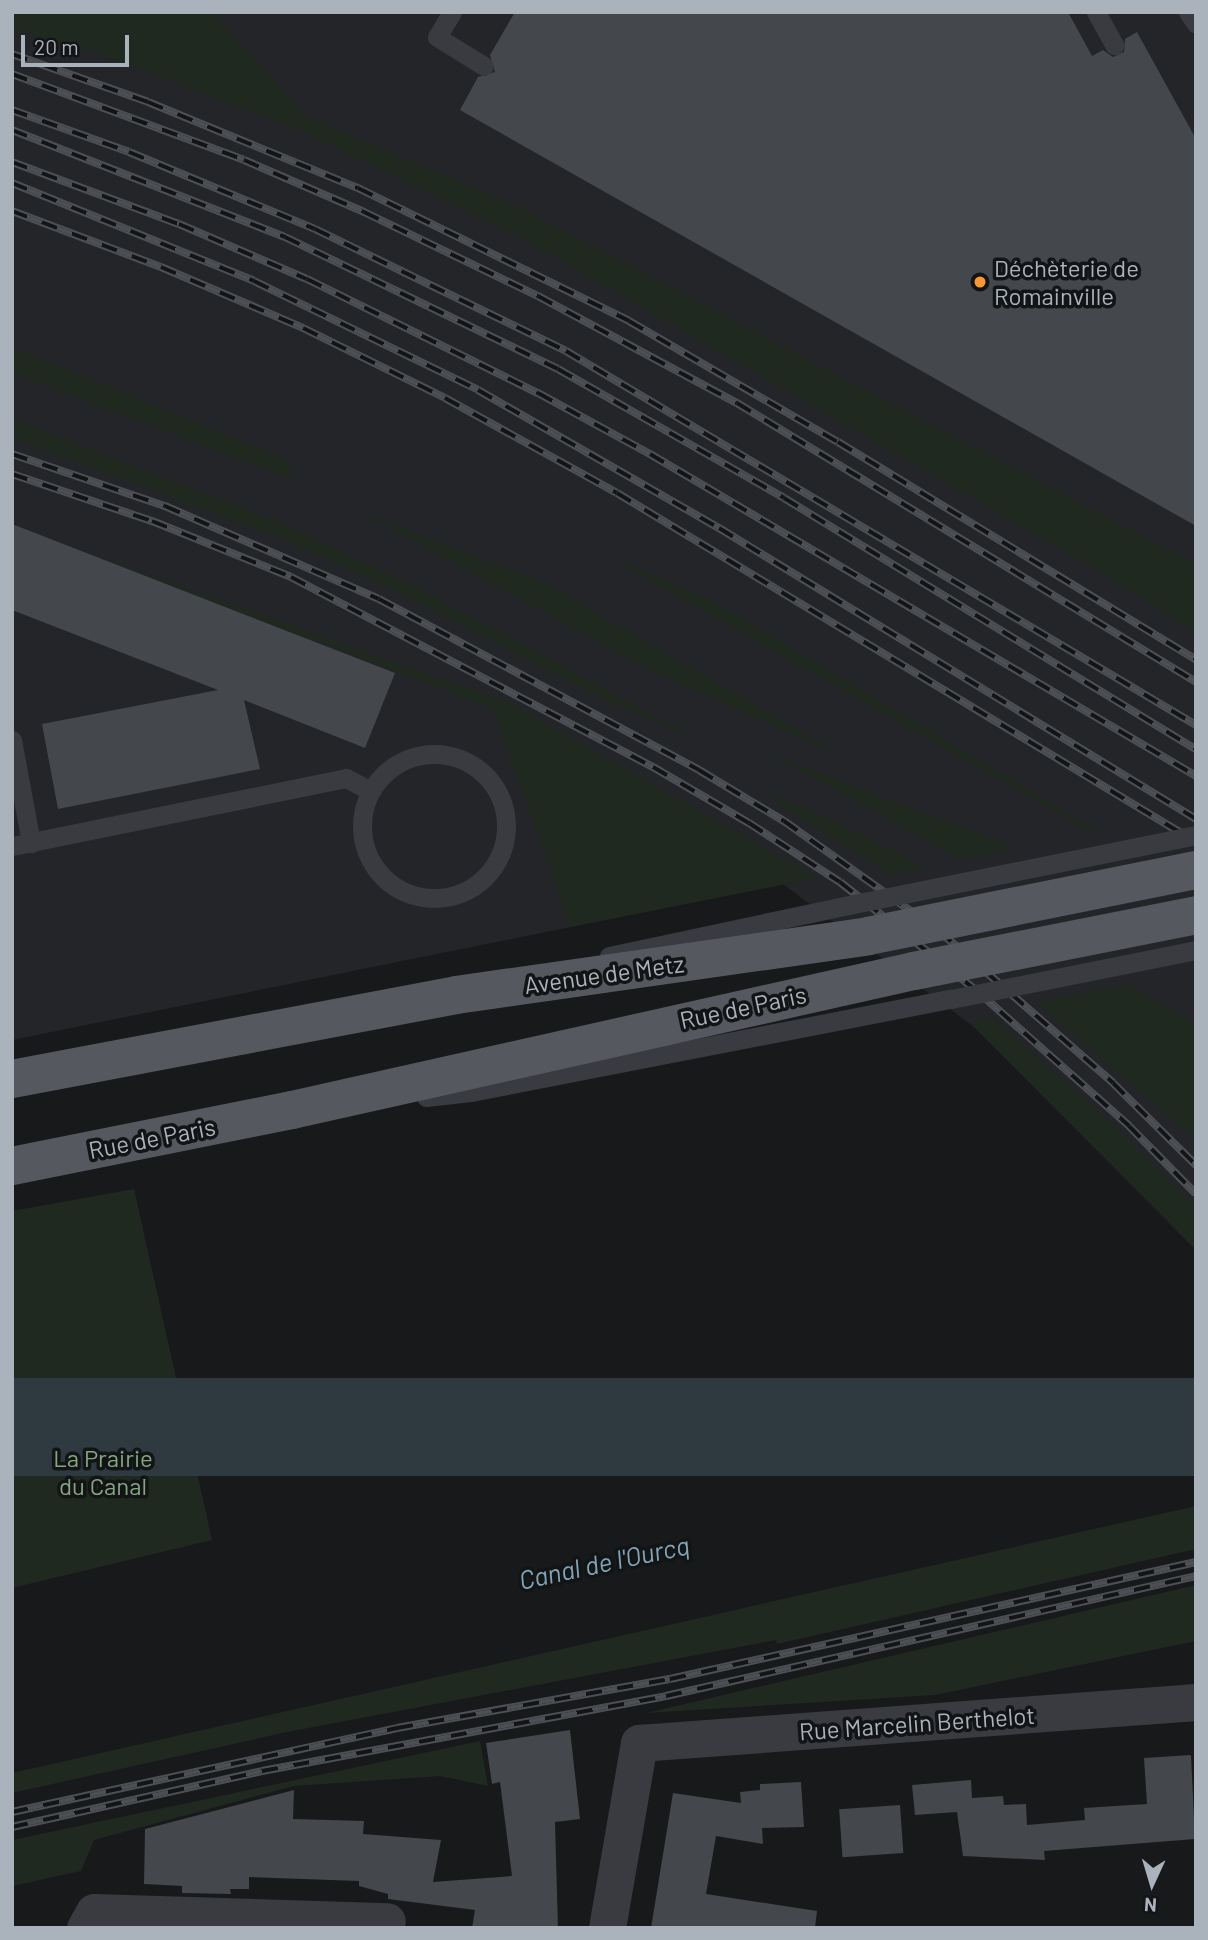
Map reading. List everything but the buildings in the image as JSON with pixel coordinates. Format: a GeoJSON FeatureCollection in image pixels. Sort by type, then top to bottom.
{"type":"FeatureCollection","features":[{"type":"Feature","properties":{"kind":"main road","name":"Avenue de Metz"},"geometry":{"type":"LineString","coordinates":[[12,1079],[456,995],[868,936],[1196,870]]}},
{"type":"Feature","properties":{"kind":"main road","name":"Rue de Paris"},"geometry":{"type":"LineString","coordinates":[[12,1166],[292,1110],[914,971],[1196,915]]}},
{"type":"Feature","properties":{"kind":"street","name":"Rue Marcelin Berthelot"},"geometry":{"type":"LineString","coordinates":[[607,1928],[639,1743],[1196,1702]]}},
{"type":"Feature","properties":{"kind":"street"},"geometry":{"type":"LineString","coordinates":[[89,1920],[387,1921]]}},
{"type":"Feature","properties":{"kind":"lane"},"geometry":{"type":"LineString","coordinates":[[452,12],[438,37],[484,66]]}},
{"type":"Feature","properties":{"kind":"lane"},"geometry":{"type":"LineString","coordinates":[[1096,12],[1114,45]]}},
{"type":"Feature","properties":{"kind":"lane"},"geometry":{"type":"LineString","coordinates":[[1188,12],[1196,24]]}},
{"type":"Feature","properties":{"kind":"lane"},"geometry":{"type":"LineString","coordinates":[[12,740],[22,845],[346,778],[370,791]]}},
{"type":"Feature","properties":{"kind":"lane"},"geometry":{"type":"LineString","coordinates":[[430,754],[454,757],[476,767],[493,785],[503,806],[506,831],[501,854],[488,874],[470,889],[448,898],[424,898],[402,891],[382,877],[365,847],[362,813],[370,791],[386,772],[407,760],[430,754]]}},
{"type":"Feature","properties":{"kind":"lane"},"geometry":{"type":"LineString","coordinates":[[456,995],[648,947],[1196,835]]}},
{"type":"Feature","properties":{"kind":"lane","name":"Rue de Paris"},"geometry":{"type":"LineString","coordinates":[[292,1110],[471,1092],[1196,950]]}},
{"type":"Feature","properties":{"kind":"shaded area"},"geometry":{"type":"Polygon","coordinates":[[[12,12],[1196,12],[1196,630],[880,434],[1196,632],[1196,1237],[1010,1054],[783,884],[12,1040],[12,12]]]}},
{"type":"Feature","properties":{"kind":"green space"},"geometry":{"type":"Polygon","coordinates":[[[12,12],[213,12],[305,116],[515,205],[1196,564],[1196,632],[1085,563],[518,236],[297,129],[93,52],[12,29],[12,12]]]}},
{"type":"Feature","properties":{"kind":"green space"},"geometry":{"type":"Polygon","coordinates":[[[12,347],[293,462],[288,478],[12,373],[12,347]]]}},
{"type":"Feature","properties":{"kind":"green space"},"geometry":{"type":"Polygon","coordinates":[[[12,419],[279,522],[415,586],[703,742],[605,700],[404,595],[277,537],[12,438],[12,419]]]}},
{"type":"Feature","properties":{"kind":"green space"},"geometry":{"type":"Polygon","coordinates":[[[361,512],[545,583],[846,758],[653,672],[361,512]]]}},
{"type":"Feature","properties":{"kind":"green space"},"geometry":{"type":"Polygon","coordinates":[[[84,552],[508,702],[817,878],[570,927],[493,709],[84,552]]]}},
{"type":"Feature","properties":{"kind":"green space"},"geometry":{"type":"Polygon","coordinates":[[[605,555],[711,600],[1100,832],[1088,830],[605,555]]]}},
{"type":"Feature","properties":{"kind":"green space"},"geometry":{"type":"Polygon","coordinates":[[[764,751],[863,790],[1015,847],[962,860],[764,751]]]}},
{"type":"Feature","properties":{"kind":"green space"},"geometry":{"type":"Polygon","coordinates":[[[757,791],[823,815],[927,868],[890,874],[757,791]]]}},
{"type":"Feature","properties":{"kind":"green space"},"geometry":{"type":"Polygon","coordinates":[[[1126,984],[1196,1024],[1196,1140],[1036,1002],[1126,984]]]}},
{"type":"Feature","properties":{"kind":"green space"},"geometry":{"type":"Polygon","coordinates":[[[990,1016],[1107,1119],[1196,1208],[1196,1250],[970,1023],[990,1016]]]}},
{"type":"Feature","properties":{"kind":"green space","name":"La Prairie du Canal"},"geometry":{"type":"Polygon","coordinates":[[[134,1189],[212,1540],[12,1588],[12,1211],[134,1189]]]}},
{"type":"Feature","properties":{"kind":"green space"},"geometry":{"type":"Polygon","coordinates":[[[1196,1506],[1196,1549],[777,1644],[776,1640],[287,1732],[12,1793],[12,1773],[1196,1506]]]}},
{"type":"Feature","properties":{"kind":"green space"},"geometry":{"type":"Polygon","coordinates":[[[1196,1585],[1196,1641],[935,1695],[646,1713],[1196,1585]]]}},
{"type":"Feature","properties":{"kind":"green space"},"geometry":{"type":"Polygon","coordinates":[[[480,1741],[488,1786],[440,1776],[294,1786],[94,1840],[81,1871],[12,1886],[12,1840],[480,1741]]]}},
{"type":"Feature","properties":{"kind":"water"},"geometry":{"type":"Polygon","coordinates":[[[12,1378],[1196,1378],[1196,1476],[12,1476],[12,1378]]]}},
{"type":"Feature","properties":{"kind":"railway"},"geometry":{"type":"LineString","coordinates":[[12,54],[148,102],[358,188],[629,321],[838,442],[1196,660]]}},
{"type":"Feature","properties":{"kind":"railway"},"geometry":{"type":"LineString","coordinates":[[12,74],[244,160],[364,212],[538,296],[737,403],[1196,682]]}},
{"type":"Feature","properties":{"kind":"railway"},"geometry":{"type":"LineString","coordinates":[[12,110],[129,152],[315,229],[566,351],[1196,725]]}},
{"type":"Feature","properties":{"kind":"railway"},"geometry":{"type":"LineString","coordinates":[[12,130],[285,237],[558,369],[784,498],[1196,749]]}},
{"type":"Feature","properties":{"kind":"railway"},"geometry":{"type":"LineString","coordinates":[[12,162],[179,224],[307,279],[538,393],[650,454],[1196,776]]}},
{"type":"Feature","properties":{"kind":"railway"},"geometry":{"type":"LineString","coordinates":[[12,183],[254,281],[478,390],[719,528],[1196,819]]}},
{"type":"Feature","properties":{"kind":"railway"},"geometry":{"type":"LineString","coordinates":[[12,211],[161,267],[303,328],[445,398],[617,493],[1196,842]]}},
{"type":"Feature","properties":{"kind":"railway"},"geometry":{"type":"LineString","coordinates":[[12,454],[165,506],[379,599],[699,770],[784,821],[939,931],[1113,1083],[1196,1165]]}},
{"type":"Feature","properties":{"kind":"railway"},"geometry":{"type":"LineString","coordinates":[[12,474],[152,521],[291,577],[653,767],[749,823],[840,882],[976,990],[1129,1126],[1196,1194]]}},
{"type":"Feature","properties":{"kind":"railway"},"geometry":{"type":"LineString","coordinates":[[12,1812],[397,1728],[670,1679],[1196,1562]]}},
{"type":"Feature","properties":{"kind":"railway"},"geometry":{"type":"LineString","coordinates":[[12,1827],[262,1771],[666,1696],[1196,1576]]}},
{"type":"Feature","properties":{"kind":"place","name":"Déchèterie de Romainville"},"geometry":{"type":"Point","coordinates":[980,282]}},
{"type":"Feature","properties":{"kind":"water label","name":"Canal de l'Ourcq"},"geometry":{"type":"Point","coordinates":[604,1562]}}]}
